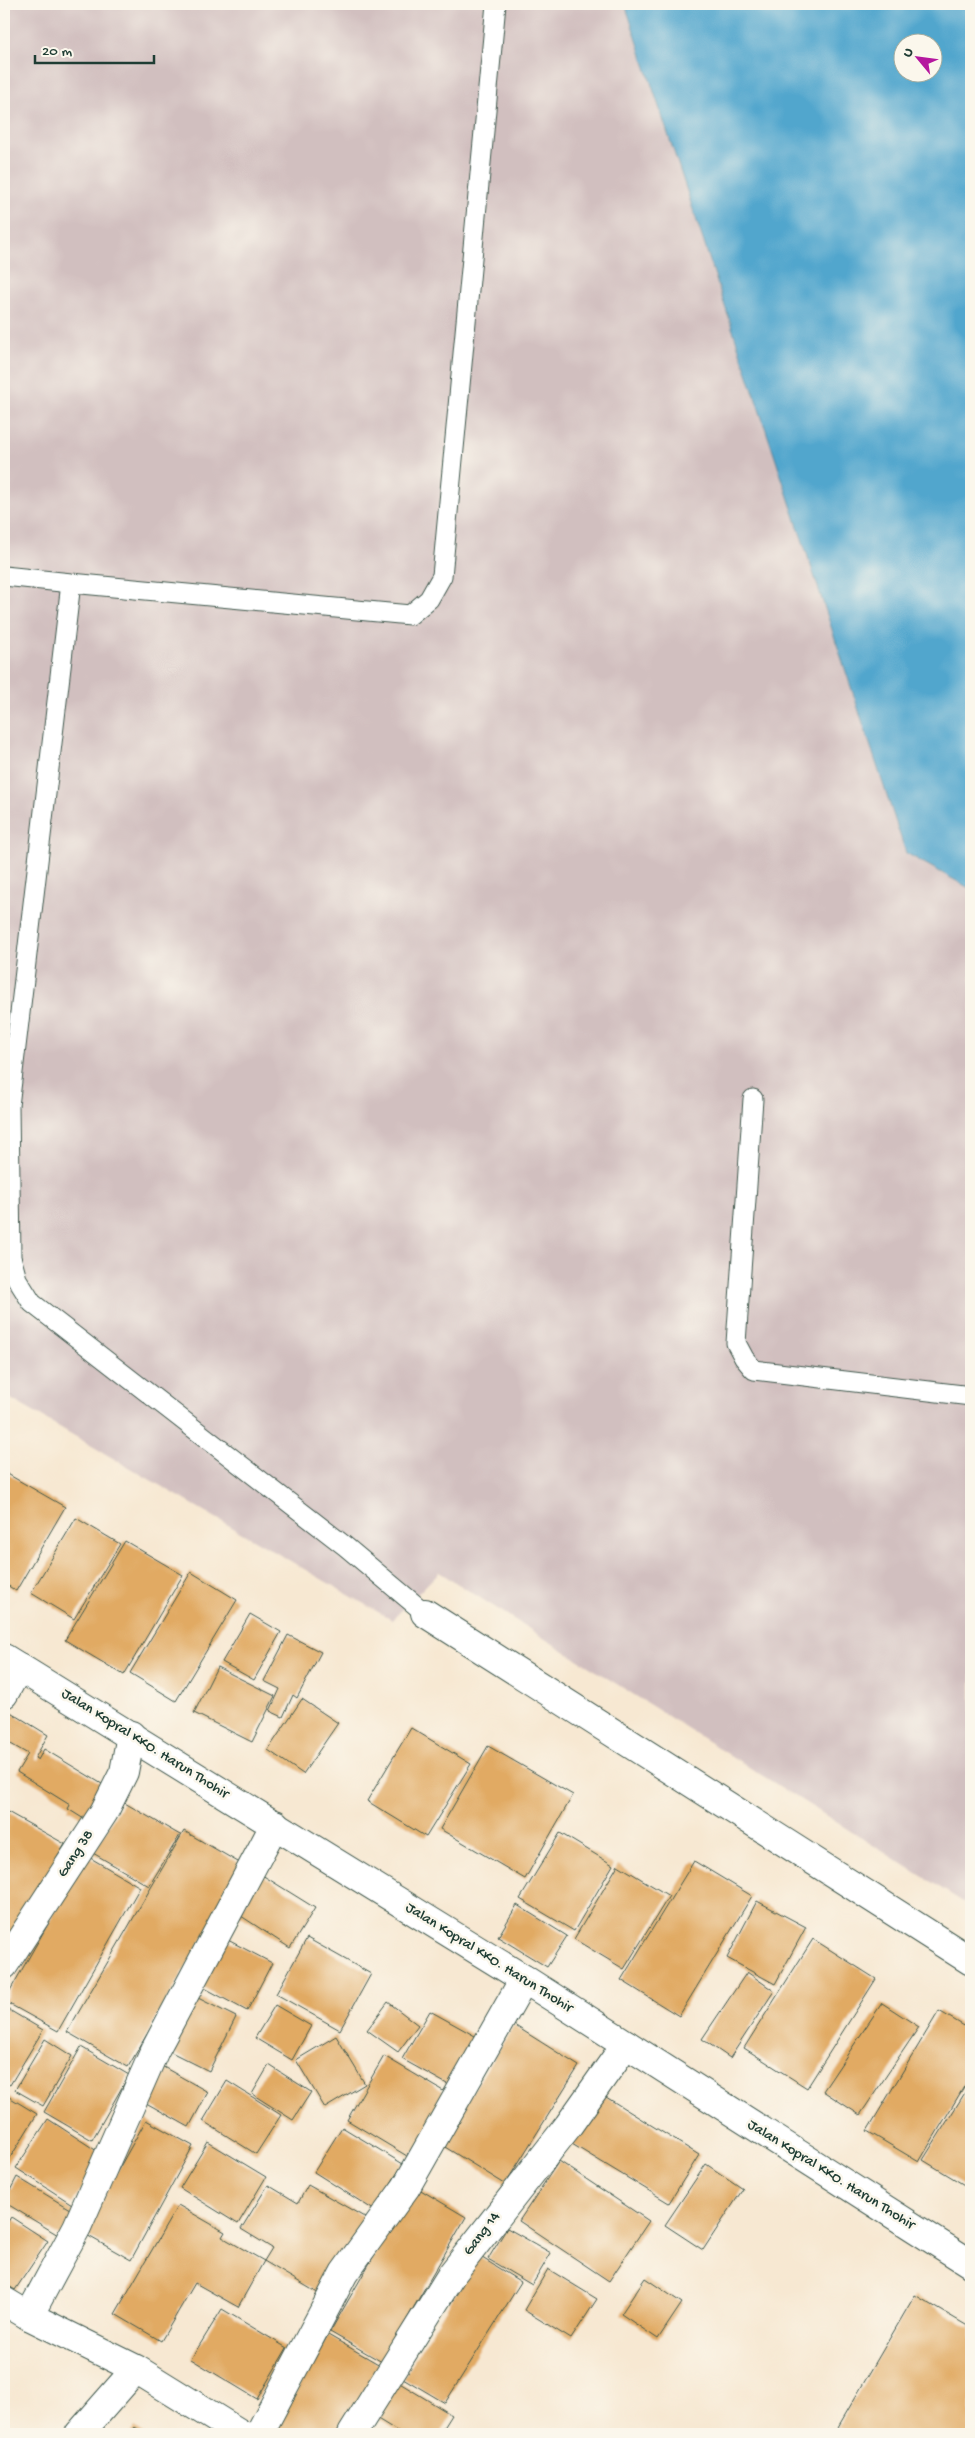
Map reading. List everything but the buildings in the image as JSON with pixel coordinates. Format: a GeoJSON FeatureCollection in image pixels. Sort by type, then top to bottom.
{"type":"FeatureCollection","features":[{"type":"Feature","properties":{"kind":"street"},"geometry":{"type":"LineString","coordinates":[[425,1613],[971,1961]]}},
{"type":"Feature","properties":{"kind":"street"},"geometry":{"type":"LineString","coordinates":[[4,1694],[11,1663]]}},
{"type":"Feature","properties":{"kind":"street","name":"Jalan Kopral KKO. Harun Thohir"},"geometry":{"type":"LineString","coordinates":[[11,1663],[131,1735],[524,1979],[971,2264]]}},
{"type":"Feature","properties":{"kind":"street","name":"Gang 38"},"geometry":{"type":"LineString","coordinates":[[4,1965],[104,1812],[124,1772],[131,1735]]}},
{"type":"Feature","properties":{"kind":"street"},"geometry":{"type":"LineString","coordinates":[[28,2316],[77,2227],[155,2050],[275,1824]]}},
{"type":"Feature","properties":{"kind":"street"},"geometry":{"type":"LineString","coordinates":[[259,2434],[344,2274],[406,2187],[524,1979]]}},
{"type":"Feature","properties":{"kind":"street","name":"Gang 14"},"geometry":{"type":"LineString","coordinates":[[352,2434],[452,2274],[568,2126],[626,2044]]}},
{"type":"Feature","properties":{"kind":"street"},"geometry":{"type":"LineString","coordinates":[[4,2301],[28,2316],[136,2369],[241,2434]]}},
{"type":"Feature","properties":{"kind":"street"},"geometry":{"type":"LineString","coordinates":[[79,2434],[136,2369]]}},
{"type":"Feature","properties":{"kind":"lane"},"geometry":{"type":"LineString","coordinates":[[4,576],[410,615],[429,599],[442,576],[496,4]]}},
{"type":"Feature","properties":{"kind":"lane"},"geometry":{"type":"LineString","coordinates":[[71,583],[6,1106],[11,1257],[17,1279],[32,1303],[345,1546],[425,1613]]}},
{"type":"Feature","properties":{"kind":"lane"},"geometry":{"type":"LineString","coordinates":[[753,1098],[736,1343],[744,1358],[754,1370],[971,1396]]}},
{"type":"Feature","properties":{"kind":"shaded area"},"geometry":{"type":"Polygon","coordinates":[[[4,4],[625,4],[906,853],[971,889],[971,1907],[439,1572],[392,1620],[4,1395],[4,4]]]}},
{"type":"Feature","properties":{"kind":"water"},"geometry":{"type":"Polygon","coordinates":[[[625,4],[971,4],[971,889],[906,853],[625,4]]]}}]}
